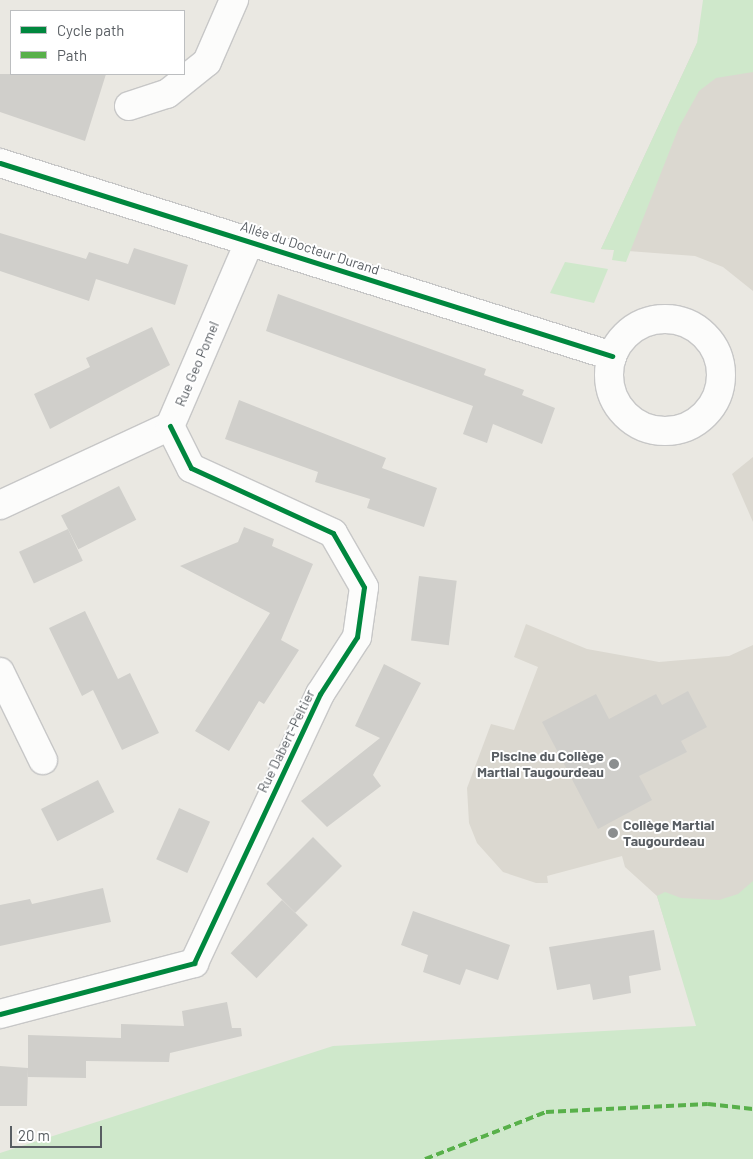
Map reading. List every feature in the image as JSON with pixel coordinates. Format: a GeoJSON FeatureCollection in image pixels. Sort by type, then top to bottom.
{"type":"FeatureCollection","features":[{"type":"Feature","properties":{"kind":"street"},"geometry":{"type":"LineString","coordinates":[[130,106],[167,94],[207,62],[234,0]]}},
{"type":"Feature","properties":{"kind":"street","name":"Allée du Docteur Durand"},"geometry":{"type":"LineString","coordinates":[[0,163],[250,240],[612,356]]}},
{"type":"Feature","properties":{"kind":"street","name":"Rue Geo Pomel"},"geometry":{"type":"LineString","coordinates":[[170,426],[250,240]]}},
{"type":"Feature","properties":{"kind":"street"},"geometry":{"type":"LineString","coordinates":[[671,318],[689,324],[704,334],[721,368],[714,404],[686,428],[671,432],[640,426],[622,412],[610,391],[612,356],[621,340],[643,324],[671,318]]}},
{"type":"Feature","properties":{"kind":"street"},"geometry":{"type":"LineString","coordinates":[[0,505],[170,426]]}},
{"type":"Feature","properties":{"kind":"street","name":"Rue Dabert-Peltier"},"geometry":{"type":"LineString","coordinates":[[0,1014],[194,963],[320,694],[357,637],[364,587],[333,533],[191,468],[170,426]]}},
{"type":"Feature","properties":{"kind":"street"},"geometry":{"type":"LineString","coordinates":[[0,672],[43,760]]}},
{"type":"Feature","properties":{"kind":"shaded area"},"geometry":{"type":"Polygon","coordinates":[[[697,43],[753,59],[753,291],[723,267],[695,256],[601,249],[697,43]]]}},
{"type":"Feature","properties":{"kind":"shaded area"},"geometry":{"type":"Polygon","coordinates":[[[753,457],[753,522],[732,474],[753,457]]]}},
{"type":"Feature","properties":{"kind":"shaded area","name":"Collège Martial Taugourdeau"},"geometry":{"type":"Polygon","coordinates":[[[526,624],[587,649],[659,662],[729,656],[753,645],[753,1028],[697,1026],[657,896],[625,867],[622,856],[547,876],[548,883],[536,883],[503,872],[477,843],[469,823],[467,788],[491,724],[514,730],[538,667],[514,657],[526,624]]]}},
{"type":"Feature","properties":{"kind":"green space"},"geometry":{"type":"Polygon","coordinates":[[[703,0],[753,0],[753,72],[716,78],[699,91],[679,127],[626,262],[612,260],[614,250],[601,249],[697,43],[703,0]]]}},
{"type":"Feature","properties":{"kind":"green space"},"geometry":{"type":"Polygon","coordinates":[[[565,262],[608,269],[594,303],[550,293],[565,262]]]}},
{"type":"Feature","properties":{"kind":"green space"},"geometry":{"type":"Polygon","coordinates":[[[753,881],[753,1159],[0,1159],[0,1153],[333,1046],[696,1026],[657,896],[665,892],[681,898],[719,900],[738,894],[753,881]]]}},
{"type":"Feature","properties":{"kind":"building"},"geometry":{"type":"Polygon","coordinates":[[[0,74],[106,75],[85,141],[0,112],[0,74]]]}},
{"type":"Feature","properties":{"kind":"building"},"geometry":{"type":"Polygon","coordinates":[[[0,233],[86,259],[89,252],[128,264],[134,248],[188,265],[175,305],[96,279],[89,301],[0,271],[0,233]]]}},
{"type":"Feature","properties":{"kind":"building"},"geometry":{"type":"Polygon","coordinates":[[[278,294],[486,369],[484,375],[524,390],[522,395],[555,408],[542,444],[493,424],[487,443],[463,434],[473,406],[266,331],[278,294]]]}},
{"type":"Feature","properties":{"kind":"building"},"geometry":{"type":"Polygon","coordinates":[[[152,327],[170,365],[50,429],[34,394],[90,367],[86,358],[152,327]]]}},
{"type":"Feature","properties":{"kind":"building"},"geometry":{"type":"Polygon","coordinates":[[[239,400],[386,458],[382,468],[437,488],[424,527],[367,508],[370,499],[315,482],[318,472],[225,439],[239,400]]]}},
{"type":"Feature","properties":{"kind":"building"},"geometry":{"type":"Polygon","coordinates":[[[119,486],[136,520],[78,549],[61,516],[119,486]]]}},
{"type":"Feature","properties":{"kind":"building"},"geometry":{"type":"Polygon","coordinates":[[[244,527],[274,539],[272,546],[313,564],[281,640],[299,650],[264,704],[259,701],[229,751],[195,731],[270,613],[180,566],[238,542],[244,527]]]}},
{"type":"Feature","properties":{"kind":"building"},"geometry":{"type":"Polygon","coordinates":[[[68,529],[83,561],[34,584],[19,552],[68,529]]]}},
{"type":"Feature","properties":{"kind":"building"},"geometry":{"type":"Polygon","coordinates":[[[419,576],[457,581],[449,645],[411,641],[419,576]]]}},
{"type":"Feature","properties":{"kind":"building"},"geometry":{"type":"Polygon","coordinates":[[[85,611],[118,679],[130,673],[159,733],[122,750],[93,690],[82,696],[49,628],[85,611]]]}},
{"type":"Feature","properties":{"kind":"building"},"geometry":{"type":"Polygon","coordinates":[[[384,664],[421,683],[373,775],[381,786],[327,827],[301,801],[380,738],[355,726],[384,664]]]}},
{"type":"Feature","properties":{"kind":"building","name":"Piscine du Collège Martial Taugourdeau"},"geometry":{"type":"Polygon","coordinates":[[[688,691],[707,727],[681,741],[687,752],[639,776],[652,800],[598,829],[542,722],[596,694],[609,719],[656,694],[662,705],[688,691]]]}},
{"type":"Feature","properties":{"kind":"building"},"geometry":{"type":"Polygon","coordinates":[[[98,780],[114,812],[57,841],[41,809],[98,780]]]}},
{"type":"Feature","properties":{"kind":"building"},"geometry":{"type":"Polygon","coordinates":[[[179,808],[210,822],[187,873],[156,859],[179,808]]]}},
{"type":"Feature","properties":{"kind":"building"},"geometry":{"type":"Polygon","coordinates":[[[313,837],[342,866],[295,913],[266,884],[313,837]]]}},
{"type":"Feature","properties":{"kind":"building"},"geometry":{"type":"Polygon","coordinates":[[[103,888],[111,922],[0,946],[0,905],[30,899],[32,904],[103,888]]]}},
{"type":"Feature","properties":{"kind":"building"},"geometry":{"type":"Polygon","coordinates":[[[282,900],[308,925],[256,978],[231,953],[282,900]]]}},
{"type":"Feature","properties":{"kind":"building"},"geometry":{"type":"Polygon","coordinates":[[[413,911],[510,945],[498,980],[466,969],[460,985],[423,972],[428,955],[401,945],[413,911]]]}},
{"type":"Feature","properties":{"kind":"building"},"geometry":{"type":"Polygon","coordinates":[[[654,930],[661,970],[629,976],[631,993],[593,1000],[590,984],[557,990],[549,947],[654,930]]]}},
{"type":"Feature","properties":{"kind":"building"},"geometry":{"type":"Polygon","coordinates":[[[227,1002],[232,1028],[241,1028],[242,1036],[170,1053],[169,1062],[86,1061],[86,1078],[28,1077],[28,1069],[27,1106],[0,1106],[0,1066],[28,1068],[28,1035],[121,1038],[121,1024],[184,1026],[182,1011],[227,1002]]]}},
{"type":"Feature","properties":{"kind":"marked path"},"geometry":{"type":"LineString","coordinates":[[425,1159],[546,1112],[708,1104],[753,1109]]}},
{"type":"Feature","properties":{"kind":"cycle path"},"geometry":{"type":"LineString","coordinates":[[0,163],[612,356]]}},
{"type":"Feature","properties":{"kind":"cycle path"},"geometry":{"type":"LineString","coordinates":[[0,1014],[194,963],[320,694],[357,637],[364,587],[333,533],[191,468],[170,426]]}},
{"type":"Feature","properties":{"kind":"place","name":"Piscine du Collège Martial Taugourdeau"},"geometry":{"type":"Point","coordinates":[614,764]}},
{"type":"Feature","properties":{"kind":"place","name":"Collège Martial Taugourdeau"},"geometry":{"type":"Point","coordinates":[613,833]}}]}
